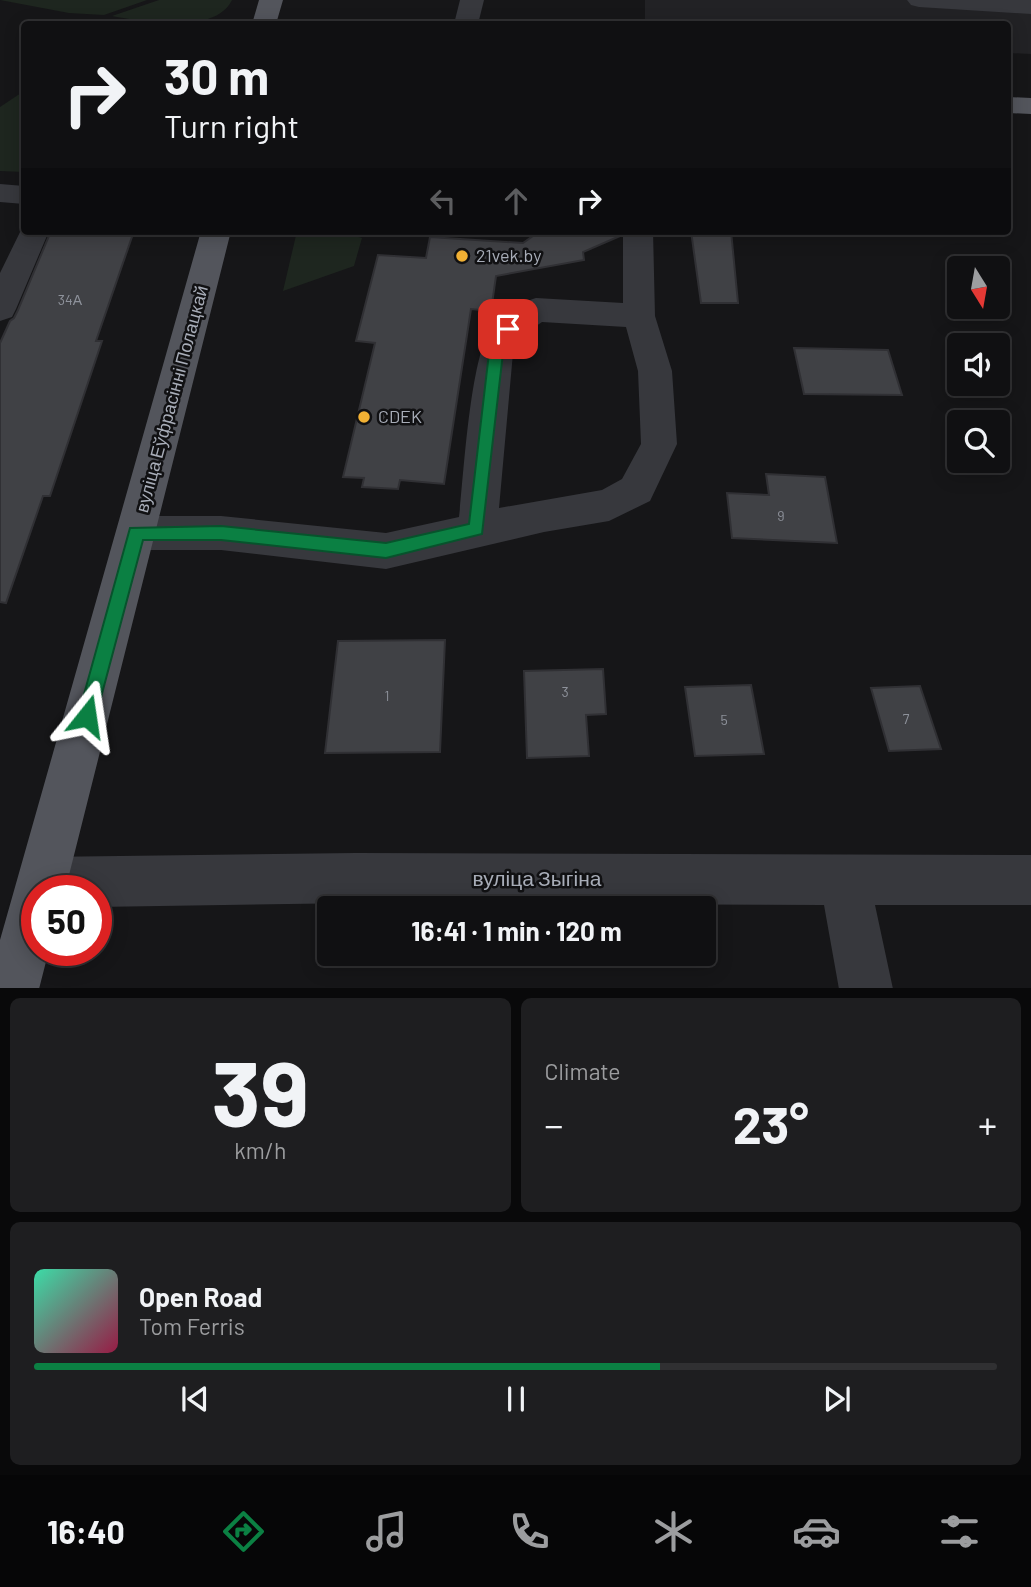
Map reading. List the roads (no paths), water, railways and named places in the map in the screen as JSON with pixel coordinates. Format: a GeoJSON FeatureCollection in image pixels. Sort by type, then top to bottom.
{"type":"FeatureCollection","features":[{"type":"Feature","properties":{"kind":"main road"},"geometry":{"type":"LineString","coordinates":[[265,21],[271,0]]}},
{"type":"Feature","properties":{"kind":"main road"},"geometry":{"type":"LineString","coordinates":[[1011,105],[1031,106]]}},
{"type":"Feature","properties":{"kind":"main road","name":"вуліца Еўфрасінні Полацкай"},"geometry":{"type":"LineString","coordinates":[[44,875],[215,235]]}},
{"type":"Feature","properties":{"kind":"main road","name":"вуліца Еўфрасінні Полацкай"},"geometry":{"type":"LineString","coordinates":[[12,988],[21,958]]}},
{"type":"Feature","properties":{"kind":"street"},"geometry":{"type":"LineString","coordinates":[[467,21],[472,0]]}},
{"type":"Feature","properties":{"kind":"street"},"geometry":{"type":"LineString","coordinates":[[919,0],[1031,7]]}},
{"type":"Feature","properties":{"kind":"street"},"geometry":{"type":"LineString","coordinates":[[0,193],[21,195]]}},
{"type":"Feature","properties":{"kind":"street"},"geometry":{"type":"LineString","coordinates":[[0,309],[32,235]]}},
{"type":"Feature","properties":{"kind":"street"},"geometry":{"type":"LineString","coordinates":[[136,533],[221,533],[386,551],[544,515],[610,505],[636,490],[659,444],[655,371],[639,316],[638,235]]}},
{"type":"Feature","properties":{"kind":"street"},"geometry":{"type":"LineString","coordinates":[[477,529],[496,353],[508,329],[536,310],[639,316]]}},
{"type":"Feature","properties":{"kind":"street","name":"вуліца Зыгіна"},"geometry":{"type":"LineString","coordinates":[[112,888],[343,878],[1031,880]]}},
{"type":"Feature","properties":{"kind":"street"},"geometry":{"type":"LineString","coordinates":[[845,880],[866,988]]}},
{"type":"Feature","properties":{"kind":"place","name":"21vek.by"},"geometry":{"type":"Point","coordinates":[462,256]}},
{"type":"Feature","properties":{"kind":"place","name":"CDEK"},"geometry":{"type":"Point","coordinates":[364,417]}}]}
